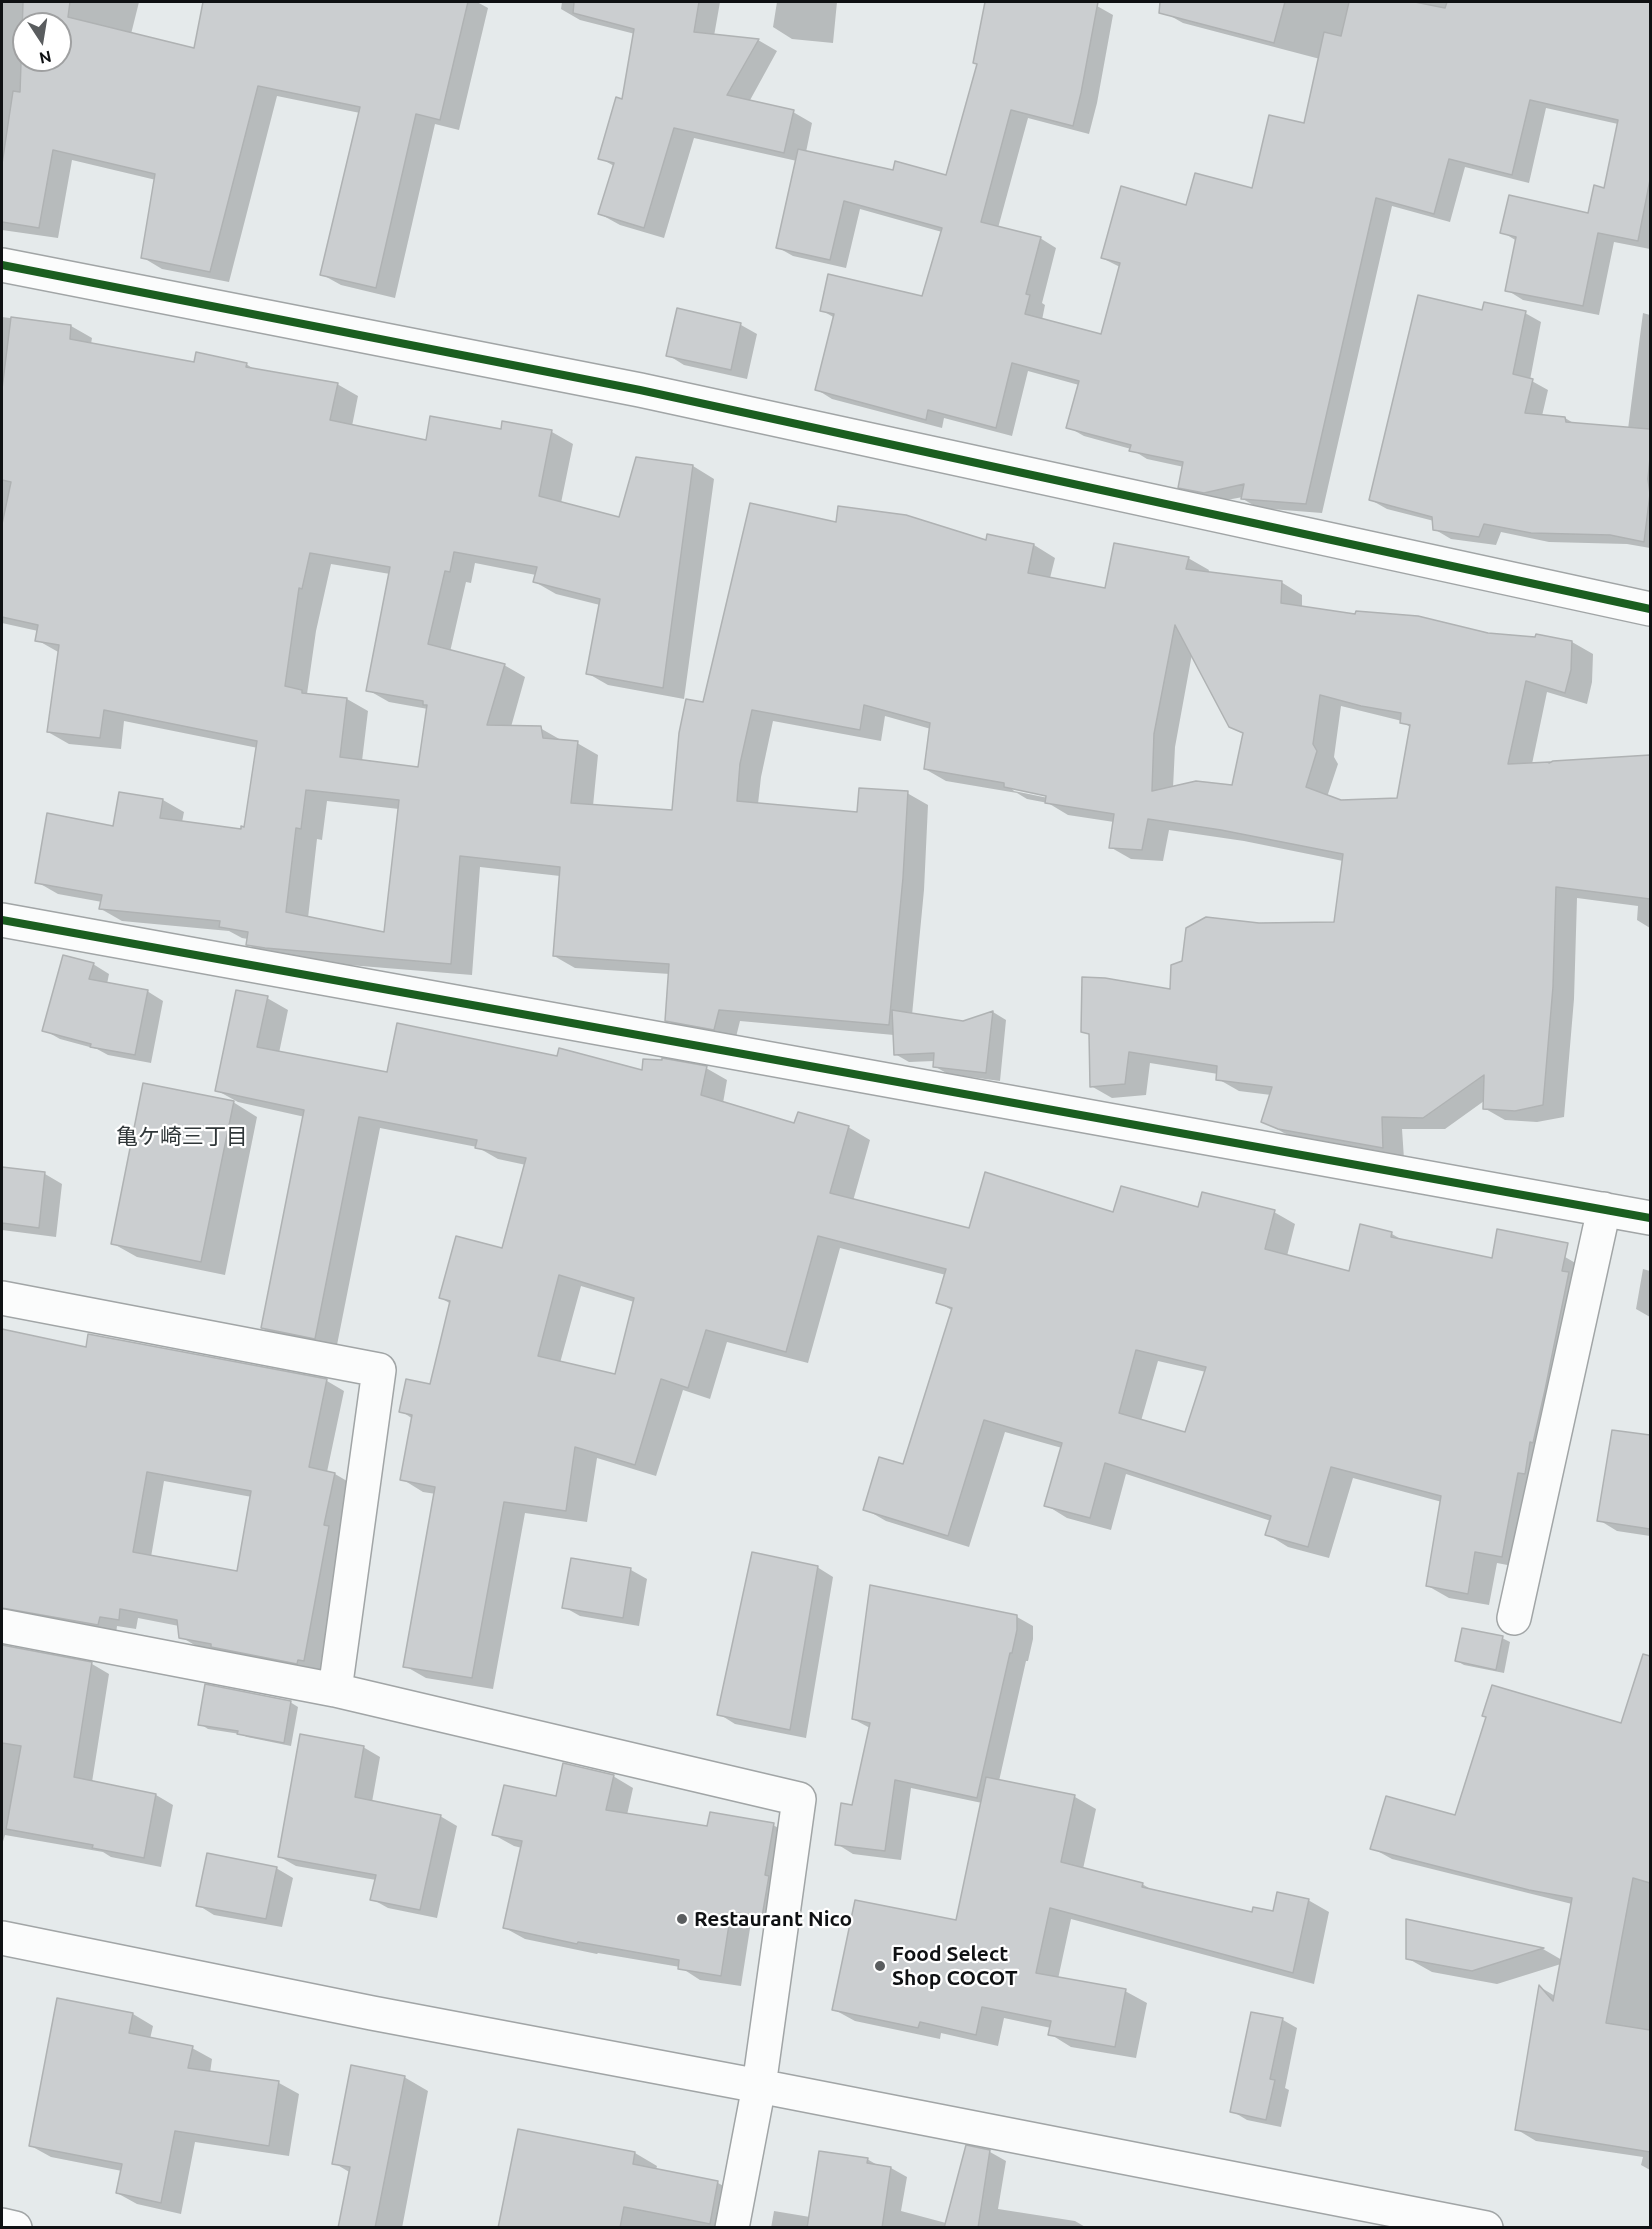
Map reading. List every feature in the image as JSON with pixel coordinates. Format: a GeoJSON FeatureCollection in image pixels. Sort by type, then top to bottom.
{"type":"FeatureCollection","features":[{"type":"Feature","properties":{"kind":"street"},"geometry":{"type":"LineString","coordinates":[[2,265],[640,390],[1650,609]]}},
{"type":"Feature","properties":{"kind":"street"},"geometry":{"type":"LineString","coordinates":[[2,920],[1650,1218]]}},
{"type":"Feature","properties":{"kind":"street"},"geometry":{"type":"LineString","coordinates":[[1514,1618],[1604,1209]]}},
{"type":"Feature","properties":{"kind":"street"},"geometry":{"type":"LineString","coordinates":[[2,1298],[379,1370],[335,1690]]}},
{"type":"Feature","properties":{"kind":"street"},"geometry":{"type":"LineString","coordinates":[[2,1626],[335,1690],[799,1799],[759,2086],[732,2228]]}},
{"type":"Feature","properties":{"kind":"street"},"geometry":{"type":"LineString","coordinates":[[2,1938],[372,2013],[1486,2228]]}},
{"type":"Feature","properties":{"kind":"street"},"geometry":{"type":"LineString","coordinates":[[2,2225],[15,2228]]}},
{"type":"Feature","properties":{"kind":"building"},"geometry":{"type":"Polygon","coordinates":[[[23,2],[70,2],[69,12],[23,12],[23,2]]]}},
{"type":"Feature","properties":{"kind":"building"},"geometry":{"type":"Polygon","coordinates":[[[203,2],[468,2],[440,120],[416,114],[376,288],[320,275],[360,107],[258,86],[210,272],[141,258],[155,174],[53,150],[39,228],[2,222],[2,164],[13,91],[20,92],[21,72],[72,72],[72,18],[194,48],[203,2]]]}},
{"type":"Feature","properties":{"kind":"building"},"geometry":{"type":"Polygon","coordinates":[[[574,2],[699,2],[694,32],[759,39],[727,95],[794,110],[784,153],[674,128],[644,228],[598,214],[614,163],[598,159],[616,97],[622,99],[634,29],[573,13],[574,2]]]}},
{"type":"Feature","properties":{"kind":"building"},"geometry":{"type":"Polygon","coordinates":[[[985,2],[1098,2],[1073,126],[1011,110],[981,222],[1041,237],[1026,294],[1030,295],[1025,314],[1101,334],[1120,263],[1101,258],[1121,186],[1186,205],[1195,173],[1252,188],[1269,115],[1304,123],[1324,32],[1341,36],[1349,2],[1415,2],[1445,8],[1447,2],[1650,2],[1650,180],[1638,241],[1598,233],[1583,306],[1505,291],[1516,237],[1500,233],[1509,195],[1588,213],[1594,185],[1604,188],[1618,120],[1530,100],[1512,175],[1449,159],[1434,214],[1376,198],[1306,504],[1241,499],[1244,484],[1204,493],[1178,488],[1183,462],[1129,451],[1131,445],[1066,428],[1079,381],[1012,363],[996,428],[928,410],[926,420],[815,390],[834,314],[820,311],[828,274],[922,296],[942,228],[844,201],[830,260],[776,248],[798,149],[893,170],[895,161],[946,175],[977,64],[973,63],[985,2]]]}},
{"type":"Feature","properties":{"kind":"building"},"geometry":{"type":"Polygon","coordinates":[[[1160,2],[1285,2],[1274,43],[1159,13],[1160,2]]]}},
{"type":"Feature","properties":{"kind":"building"},"geometry":{"type":"Polygon","coordinates":[[[1418,295],[1482,310],[1484,302],[1526,311],[1513,374],[1533,379],[1525,413],[1565,417],[1566,422],[1650,429],[1648,479],[1650,494],[1644,542],[1610,535],[1531,533],[1484,524],[1479,537],[1433,530],[1432,517],[1369,500],[1418,295]]]}},
{"type":"Feature","properties":{"kind":"building"},"geometry":{"type":"Polygon","coordinates":[[[677,308],[741,323],[731,370],[666,356],[677,308]]]}},
{"type":"Feature","properties":{"kind":"building"},"geometry":{"type":"Polygon","coordinates":[[[11,317],[71,325],[70,339],[194,362],[196,352],[247,363],[246,367],[338,383],[330,420],[426,440],[430,416],[501,429],[502,421],[552,430],[539,496],[619,517],[636,457],[693,465],[663,688],[586,674],[600,599],[533,582],[537,567],[454,552],[450,572],[445,571],[428,644],[505,664],[487,725],[541,726],[543,738],[578,741],[571,803],[672,810],[679,733],[686,699],[703,702],[750,503],[836,522],[838,506],[906,515],[986,540],[987,534],[1034,544],[1028,573],[1105,588],[1114,543],[1189,557],[1186,569],[1282,581],[1281,603],[1355,614],[1356,611],[1418,616],[1488,633],[1535,637],[1536,634],[1572,641],[1571,670],[1565,693],[1526,681],[1508,764],[1650,755],[1650,899],[1556,887],[1553,987],[1543,1105],[1515,1111],[1483,1109],[1484,1075],[1423,1118],[1382,1117],[1383,1148],[1278,1129],[1261,1122],[1272,1087],[1216,1080],[1217,1066],[1129,1052],[1125,1084],[1090,1087],[1089,1034],[1081,1032],[1082,977],[1105,978],[1170,989],[1171,965],[1182,961],[1186,928],[1206,917],[1259,923],[1334,922],[1343,854],[1221,830],[1148,819],[1142,850],[1109,848],[1114,814],[1045,803],[1046,796],[1004,787],[1004,783],[924,769],[930,723],[864,705],[860,730],[752,710],[740,764],[737,801],[857,812],[859,788],[908,791],[903,878],[889,1025],[719,1010],[714,1030],[665,1021],[669,964],[553,956],[560,867],[460,856],[451,964],[265,948],[246,945],[248,932],[219,927],[220,921],[99,909],[102,895],[35,883],[47,813],[113,826],[119,792],[163,799],[160,818],[241,829],[241,826],[244,827],[257,741],[104,710],[100,738],[47,732],[59,645],[35,641],[38,625],[2,617],[2,524],[11,482],[2,480],[2,389],[11,317]],[[310,553],[302,589],[299,588],[285,686],[302,690],[302,693],[347,698],[340,757],[418,767],[427,705],[423,705],[423,701],[366,691],[390,567],[310,553]],[[1175,625],[1154,734],[1152,791],[1196,781],[1232,785],[1243,733],[1229,727],[1175,625]],[[1320,695],[1313,744],[1317,751],[1306,787],[1341,800],[1397,798],[1410,725],[1400,723],[1401,713],[1361,706],[1320,695]],[[306,790],[301,829],[296,828],[286,912],[384,932],[399,800],[306,790]]]}},
{"type":"Feature","properties":{"kind":"building"},"geometry":{"type":"Polygon","coordinates":[[[63,955],[94,963],[89,979],[148,990],[135,1055],[90,1047],[91,1044],[42,1031],[63,955]]]}},
{"type":"Feature","properties":{"kind":"building"},"geometry":{"type":"Polygon","coordinates":[[[236,990],[268,996],[257,1047],[387,1072],[397,1023],[557,1056],[559,1048],[642,1070],[643,1059],[662,1060],[662,1058],[707,1066],[701,1095],[794,1123],[798,1112],[849,1126],[830,1193],[969,1228],[985,1172],[1113,1212],[1121,1186],[1198,1207],[1202,1192],[1275,1210],[1265,1249],[1349,1271],[1360,1224],[1392,1232],[1391,1237],[1492,1258],[1497,1229],[1568,1243],[1562,1271],[1569,1272],[1545,1390],[1533,1443],[1530,1442],[1525,1474],[1518,1473],[1502,1557],[1475,1552],[1468,1594],[1426,1586],[1441,1496],[1331,1467],[1308,1547],[1265,1535],[1271,1516],[1105,1463],[1090,1518],[1044,1506],[1062,1443],[984,1420],[948,1536],[863,1510],[879,1457],[903,1464],[952,1308],[936,1303],[946,1269],[818,1236],[786,1352],[706,1330],[688,1388],[661,1379],[635,1465],[575,1447],[566,1511],[504,1502],[472,1678],[403,1667],[435,1487],[400,1480],[412,1415],[399,1412],[406,1379],[430,1384],[450,1301],[439,1298],[456,1236],[502,1248],[526,1158],[475,1148],[477,1140],[359,1117],[315,1339],[261,1328],[304,1110],[215,1091],[236,990]],[[559,1275],[538,1356],[615,1374],[634,1298],[559,1275]],[[1136,1350],[1119,1413],[1185,1432],[1206,1367],[1136,1350]]]}},
{"type":"Feature","properties":{"kind":"building"},"geometry":{"type":"Polygon","coordinates":[[[892,1010],[963,1021],[993,1011],[986,1073],[933,1067],[934,1053],[894,1055],[892,1010]]]}},
{"type":"Feature","properties":{"kind":"building"},"geometry":{"type":"Polygon","coordinates":[[[143,1083],[234,1101],[201,1262],[111,1244],[143,1083]]]}},
{"type":"Feature","properties":{"kind":"building"},"geometry":{"type":"Polygon","coordinates":[[[2,1167],[45,1172],[39,1228],[2,1223],[2,1167]]]}},
{"type":"Feature","properties":{"kind":"building"},"geometry":{"type":"Polygon","coordinates":[[[2,1329],[86,1347],[88,1334],[327,1379],[309,1467],[335,1473],[324,1525],[329,1526],[304,1661],[298,1660],[297,1664],[211,1647],[211,1644],[179,1638],[177,1620],[120,1609],[119,1620],[100,1617],[98,1625],[2,1608],[2,1329]],[[147,1472],[133,1552],[237,1571],[251,1491],[147,1472]]]}},
{"type":"Feature","properties":{"kind":"building"},"geometry":{"type":"Polygon","coordinates":[[[1612,1430],[1650,1435],[1650,1529],[1597,1521],[1612,1430]]]}},
{"type":"Feature","properties":{"kind":"building"},"geometry":{"type":"Polygon","coordinates":[[[752,1552],[818,1566],[790,1730],[717,1715],[752,1552]]]}},
{"type":"Feature","properties":{"kind":"building"},"geometry":{"type":"Polygon","coordinates":[[[571,1558],[631,1568],[623,1618],[562,1608],[571,1558]]]}},
{"type":"Feature","properties":{"kind":"building"},"geometry":{"type":"Polygon","coordinates":[[[870,1585],[1017,1615],[1017,1630],[1012,1653],[1010,1653],[977,1798],[895,1780],[885,1851],[835,1845],[841,1803],[852,1805],[870,1723],[852,1719],[870,1585]]]}},
{"type":"Feature","properties":{"kind":"building"},"geometry":{"type":"Polygon","coordinates":[[[1462,1628],[1503,1636],[1496,1670],[1455,1661],[1462,1628]]]}},
{"type":"Feature","properties":{"kind":"building"},"geometry":{"type":"Polygon","coordinates":[[[2,1645],[92,1662],[74,1777],[156,1794],[144,1858],[92,1848],[93,1845],[6,1829],[21,1746],[2,1743],[2,1645]]]}},
{"type":"Feature","properties":{"kind":"building"},"geometry":{"type":"Polygon","coordinates":[[[1643,1654],[1650,1656],[1650,1883],[1633,1878],[1606,2023],[1650,2030],[1650,2152],[1515,2130],[1539,1985],[1553,2001],[1572,1898],[1529,1890],[1370,1849],[1386,1796],[1455,1815],[1486,1717],[1482,1716],[1492,1685],[1621,1723],[1643,1654]]]}},
{"type":"Feature","properties":{"kind":"building"},"geometry":{"type":"Polygon","coordinates":[[[205,1684],[291,1701],[284,1743],[237,1734],[238,1731],[198,1725],[205,1684]]]}},
{"type":"Feature","properties":{"kind":"building"},"geometry":{"type":"Polygon","coordinates":[[[300,1734],[364,1746],[355,1797],[441,1815],[420,1910],[370,1900],[376,1875],[278,1857],[300,1734]]]}},
{"type":"Feature","properties":{"kind":"building"},"geometry":{"type":"Polygon","coordinates":[[[563,1763],[614,1775],[606,1810],[707,1826],[710,1812],[774,1823],[765,1875],[769,1876],[762,1917],[731,1912],[721,1976],[678,1969],[679,1960],[578,1942],[577,1944],[503,1928],[522,1841],[492,1835],[504,1785],[556,1796],[563,1763]]]}},
{"type":"Feature","properties":{"kind":"building"},"geometry":{"type":"Polygon","coordinates":[[[986,1777],[1075,1795],[1061,1862],[1143,1883],[1142,1887],[1252,1912],[1253,1907],[1273,1911],[1277,1892],[1309,1899],[1293,1973],[1050,1908],[1036,1973],[1126,1989],[1115,2047],[1048,2035],[1051,2021],[982,2007],[976,2035],[920,2022],[918,2028],[832,2010],[855,1900],[956,1920],[986,1777]]]}},
{"type":"Feature","properties":{"kind":"building"},"geometry":{"type":"Polygon","coordinates":[[[207,1853],[277,1867],[266,1919],[196,1906],[207,1853]]]}},
{"type":"Feature","properties":{"kind":"building"},"geometry":{"type":"Polygon","coordinates":[[[1406,1919],[1544,1948],[1472,1971],[1406,1959],[1406,1919]]]}},
{"type":"Feature","properties":{"kind":"building"},"geometry":{"type":"Polygon","coordinates":[[[57,1998],[133,2013],[129,2033],[193,2046],[188,2068],[279,2081],[269,2146],[175,2131],[161,2203],[116,2193],[122,2164],[29,2146],[57,1998]]]}},
{"type":"Feature","properties":{"kind":"building"},"geometry":{"type":"Polygon","coordinates":[[[1251,2012],[1283,2018],[1270,2079],[1275,2080],[1266,2120],[1230,2112],[1251,2012]]]}},
{"type":"Feature","properties":{"kind":"building"},"geometry":{"type":"Polygon","coordinates":[[[351,2065],[405,2076],[375,2228],[338,2228],[350,2167],[332,2164],[351,2065]]]}},
{"type":"Feature","properties":{"kind":"building"},"geometry":{"type":"Polygon","coordinates":[[[518,2129],[635,2152],[633,2164],[718,2181],[710,2224],[624,2207],[620,2228],[498,2228],[518,2129]]]}},
{"type":"Feature","properties":{"kind":"building"},"geometry":{"type":"Polygon","coordinates":[[[966,2145],[990,2150],[978,2228],[944,2228],[966,2145]]]}},
{"type":"Feature","properties":{"kind":"building"},"geometry":{"type":"Polygon","coordinates":[[[819,2151],[868,2158],[867,2163],[891,2167],[882,2228],[807,2228],[819,2151]]]}},
{"type":"Feature","properties":{"kind":"cycle path"},"geometry":{"type":"LineString","coordinates":[[2,265],[640,390],[1650,609]]}},
{"type":"Feature","properties":{"kind":"cycle path"},"geometry":{"type":"LineString","coordinates":[[2,920],[1650,1218]]}},
{"type":"Feature","properties":{"kind":"place","name":"Restaurant Nico"},"geometry":{"type":"Point","coordinates":[682,1919]}},
{"type":"Feature","properties":{"kind":"place","name":"Food Select Shop COCOT"},"geometry":{"type":"Point","coordinates":[880,1966]}},
{"type":"Feature","properties":{"kind":"district","name":"亀ケ崎三丁目"},"geometry":{"type":"Point","coordinates":[182,1137]}}]}
